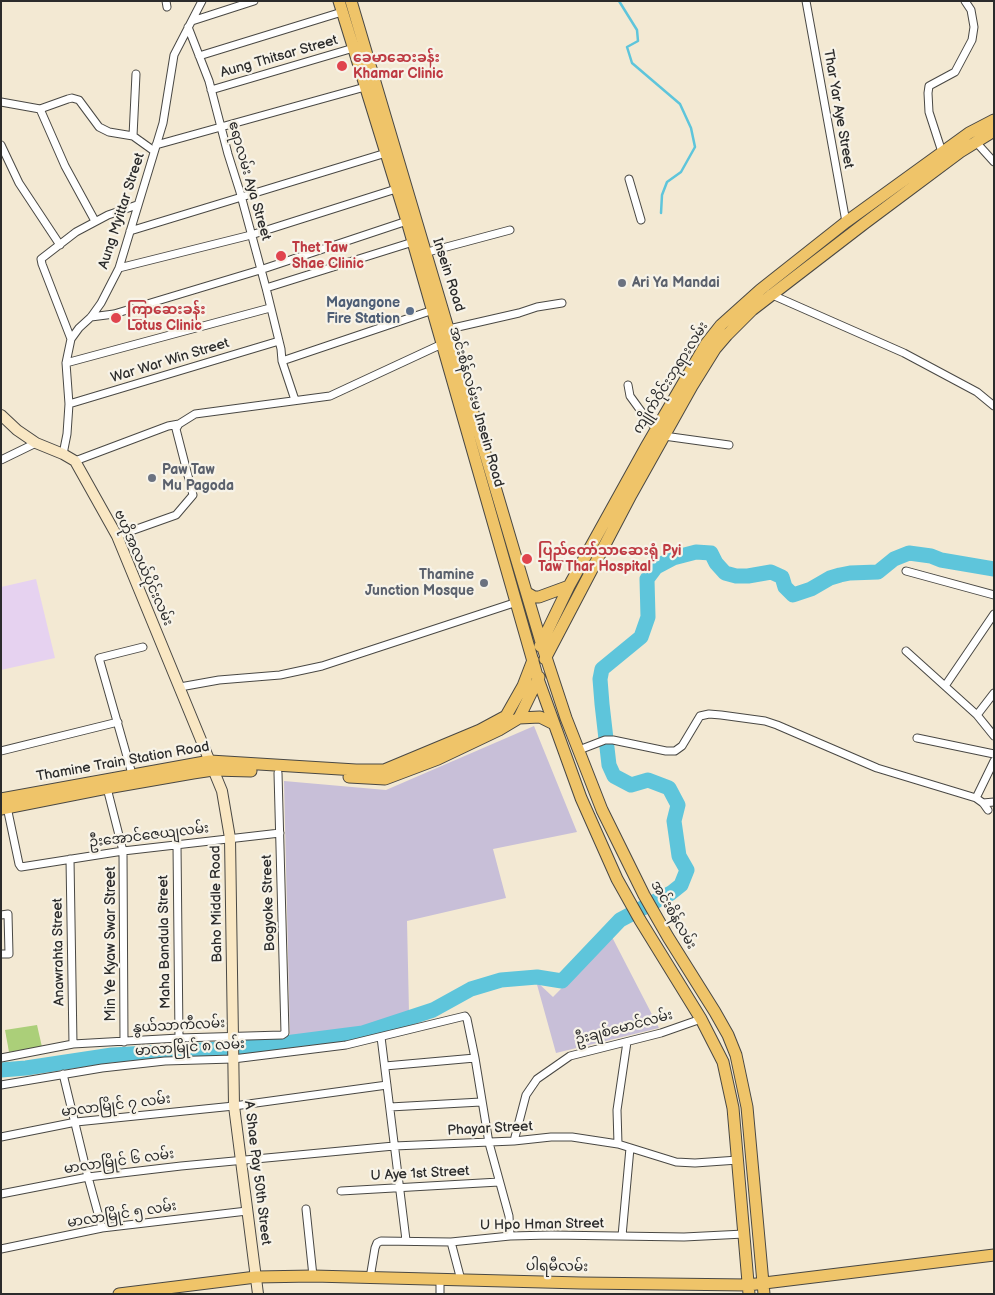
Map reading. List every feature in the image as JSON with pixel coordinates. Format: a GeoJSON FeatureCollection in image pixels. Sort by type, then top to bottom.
{"type":"FeatureCollection","features":[{"type":"Feature","properties":{"kind":"main road","name":"Insein Road"},"geometry":{"type":"LineString","coordinates":[[351,1],[365,87],[407,221]]}},
{"type":"Feature","properties":{"kind":"main road","name":"Insein Road"},"geometry":{"type":"LineString","coordinates":[[340,6],[358,47],[420,254]]}},
{"type":"Feature","properties":{"kind":"main road","name":"ကျိုက်ဝိုင်းဘုရားလမ်း"},"geometry":{"type":"LineString","coordinates":[[541,642],[569,586],[660,432],[716,349],[752,310],[960,152],[972,138],[994,120]]}},
{"type":"Feature","properties":{"kind":"main road","name":"ကျိုက်ဝိုင်းဘုရားလမ်း"},"geometry":{"type":"LineString","coordinates":[[538,679],[546,656],[631,495],[660,432],[706,344],[721,325],[760,290],[846,222],[942,152],[972,138],[994,131]]}},
{"type":"Feature","properties":{"kind":"main road","name":"အင်းစိန်လမ်းမ Insein Road"},"geometry":{"type":"LineString","coordinates":[[407,221],[413,242],[420,254],[437,308],[442,344],[517,602]]}},
{"type":"Feature","properties":{"kind":"main road"},"geometry":{"type":"LineString","coordinates":[[846,222],[854,231]]}},
{"type":"Feature","properties":{"kind":"main road","name":"Insein Road"},"geometry":{"type":"LineString","coordinates":[[437,308],[449,329],[517,557]]}},
{"type":"Feature","properties":{"kind":"main road","name":"အင်းစိန်လမ်း"},"geometry":{"type":"LineString","coordinates":[[517,557],[541,642],[602,810],[652,912],[719,1020],[733,1048],[745,1098],[763,1288]]}},
{"type":"Feature","properties":{"kind":"main road"},"geometry":{"type":"LineString","coordinates":[[527,593],[534,597],[539,597],[569,586]]}},
{"type":"Feature","properties":{"kind":"main road"},"geometry":{"type":"LineString","coordinates":[[517,602],[538,679],[581,798],[630,902],[702,1019],[723,1062],[733,1108],[749,1289]]}},
{"type":"Feature","properties":{"kind":"main road","name":"Thamine Train Station Road"},"geometry":{"type":"LineString","coordinates":[[3,805],[107,788],[132,774],[211,766],[384,770],[480,730],[506,716],[524,686],[541,642]]}},
{"type":"Feature","properties":{"kind":"main road"},"geometry":{"type":"LineString","coordinates":[[538,679],[519,718],[540,718],[554,724]]}},
{"type":"Feature","properties":{"kind":"main road","name":"Thamine Train Station Road"},"geometry":{"type":"LineString","coordinates":[[3,805],[120,781],[211,766],[385,779],[446,755],[500,730],[519,718]]}},
{"type":"Feature","properties":{"kind":"main road"},"geometry":{"type":"LineString","coordinates":[[688,998],[701,990]]}},
{"type":"Feature","properties":{"kind":"main road","name":"ပါရမီလမ်း"},"geometry":{"type":"LineString","coordinates":[[120,1294],[256,1277],[313,1276],[749,1289],[994,1255]]}},
{"type":"Feature","properties":{"kind":"street","name":"Aung Myittar Street"},"geometry":{"type":"LineString","coordinates":[[71,339],[102,303],[119,268],[163,123],[174,55],[202,1]]}},
{"type":"Feature","properties":{"kind":"street"},"geometry":{"type":"LineString","coordinates":[[190,24],[254,1]]}},
{"type":"Feature","properties":{"kind":"street","name":"Thar Yar Aye Street"},"geometry":{"type":"LineString","coordinates":[[806,1],[846,222]]}},
{"type":"Feature","properties":{"kind":"street"},"geometry":{"type":"LineString","coordinates":[[942,152],[929,112],[928,93],[930,86],[955,72],[972,40],[974,27],[972,10],[965,1]]}},
{"type":"Feature","properties":{"kind":"street"},"geometry":{"type":"LineString","coordinates":[[199,56],[340,6]]}},
{"type":"Feature","properties":{"kind":"street","name":"ဧရာလမ်း Aya Street"},"geometry":{"type":"LineString","coordinates":[[190,24],[242,198],[266,288],[282,361],[295,400]]}},
{"type":"Feature","properties":{"kind":"street","name":"Aung Thitsar Street"},"geometry":{"type":"LineString","coordinates":[[211,90],[358,47]]}},
{"type":"Feature","properties":{"kind":"street"},"geometry":{"type":"LineString","coordinates":[[134,136],[136,74]]}},
{"type":"Feature","properties":{"kind":"street"},"geometry":{"type":"LineString","coordinates":[[1,102],[40,109],[72,98],[79,100],[99,127],[109,132],[134,136],[155,148],[365,87]]}},
{"type":"Feature","properties":{"kind":"street"},"geometry":{"type":"LineString","coordinates":[[40,109],[65,166],[95,221]]}},
{"type":"Feature","properties":{"kind":"street"},"geometry":{"type":"LineString","coordinates":[[972,138],[994,162]]}},
{"type":"Feature","properties":{"kind":"street"},"geometry":{"type":"LineString","coordinates":[[1,145],[20,183],[60,245]]}},
{"type":"Feature","properties":{"kind":"street"},"geometry":{"type":"LineString","coordinates":[[130,231],[386,153]]}},
{"type":"Feature","properties":{"kind":"street"},"geometry":{"type":"LineString","coordinates":[[1,166],[10,163]]}},
{"type":"Feature","properties":{"kind":"street"},"geometry":{"type":"LineString","coordinates":[[629,179],[640,220]]}},
{"type":"Feature","properties":{"kind":"street"},"geometry":{"type":"LineString","coordinates":[[119,268],[251,235],[396,189]]}},
{"type":"Feature","properties":{"kind":"street"},"geometry":{"type":"LineString","coordinates":[[63,454],[67,434],[69,404],[66,363],[71,339],[41,259],[76,232],[95,221],[137,205]]}},
{"type":"Feature","properties":{"kind":"street"},"geometry":{"type":"LineString","coordinates":[[91,318],[114,314],[260,270],[407,221]]}},
{"type":"Feature","properties":{"kind":"street"},"geometry":{"type":"LineString","coordinates":[[420,254],[510,230]]}},
{"type":"Feature","properties":{"kind":"street"},"geometry":{"type":"LineString","coordinates":[[266,288],[413,242]]}},
{"type":"Feature","properties":{"kind":"street"},"geometry":{"type":"LineString","coordinates":[[760,290],[904,353],[977,392],[994,406]]}},
{"type":"Feature","properties":{"kind":"street"},"geometry":{"type":"LineString","coordinates":[[449,329],[537,307],[562,303]]}},
{"type":"Feature","properties":{"kind":"street"},"geometry":{"type":"LineString","coordinates":[[66,363],[270,308]]}},
{"type":"Feature","properties":{"kind":"street"},"geometry":{"type":"LineString","coordinates":[[282,361],[437,308]]}},
{"type":"Feature","properties":{"kind":"street","name":"War War Win Street"},"geometry":{"type":"LineString","coordinates":[[69,404],[279,341]]}},
{"type":"Feature","properties":{"kind":"street"},"geometry":{"type":"LineString","coordinates":[[1,415],[17,430],[36,443],[75,461],[168,426],[178,427],[195,414],[330,396],[442,344]]}},
{"type":"Feature","properties":{"kind":"street"},"geometry":{"type":"LineString","coordinates":[[628,385],[630,396],[646,418],[660,432],[729,445]]}},
{"type":"Feature","properties":{"kind":"street"},"geometry":{"type":"LineString","coordinates":[[117,536],[176,515],[193,496],[178,427]]}},
{"type":"Feature","properties":{"kind":"street"},"geometry":{"type":"LineString","coordinates":[[1,460],[36,443]]}},
{"type":"Feature","properties":{"kind":"street","name":"ဗဟိုအလယ်ပိုင်းလမ်း"},"geometry":{"type":"LineString","coordinates":[[75,461],[117,536],[211,766]]}},
{"type":"Feature","properties":{"kind":"street"},"geometry":{"type":"LineString","coordinates":[[906,571],[994,595]]}},
{"type":"Feature","properties":{"kind":"street"},"geometry":{"type":"LineString","coordinates":[[180,687],[219,680],[280,675],[322,666],[517,602]]}},
{"type":"Feature","properties":{"kind":"street"},"geometry":{"type":"LineString","coordinates":[[945,686],[994,614]]}},
{"type":"Feature","properties":{"kind":"street"},"geometry":{"type":"LineString","coordinates":[[132,774],[98,658],[143,647]]}},
{"type":"Feature","properties":{"kind":"street"},"geometry":{"type":"LineString","coordinates":[[906,651],[977,716],[994,736]]}},
{"type":"Feature","properties":{"kind":"street"},"geometry":{"type":"LineString","coordinates":[[977,716],[994,693]]}},
{"type":"Feature","properties":{"kind":"street"},"geometry":{"type":"LineString","coordinates":[[579,750],[605,740],[613,740],[666,751],[675,751],[682,746],[700,716],[709,714],[765,721],[877,768],[976,798],[988,810]]}},
{"type":"Feature","properties":{"kind":"street"},"geometry":{"type":"LineString","coordinates":[[1,751],[118,722]]}},
{"type":"Feature","properties":{"kind":"street"},"geometry":{"type":"LineString","coordinates":[[917,738],[994,754]]}},
{"type":"Feature","properties":{"kind":"street"},"geometry":{"type":"LineString","coordinates":[[976,798],[994,761]]}},
{"type":"Feature","properties":{"kind":"street","name":"Baho Middle Road"},"geometry":{"type":"LineString","coordinates":[[211,766],[222,791],[230,838],[233,1058]]}},
{"type":"Feature","properties":{"kind":"street","name":"Bogyoke Street"},"geometry":{"type":"LineString","coordinates":[[278,772],[285,1033]]}},
{"type":"Feature","properties":{"kind":"street","name":"Min Ye Kyaw Swar Street"},"geometry":{"type":"LineString","coordinates":[[107,788],[123,851],[124,1042]]}},
{"type":"Feature","properties":{"kind":"street"},"geometry":{"type":"LineString","coordinates":[[983,803],[994,802]]}},
{"type":"Feature","properties":{"kind":"street","name":"ဦးအောင်ဇေယျလမ်း"},"geometry":{"type":"LineString","coordinates":[[3,805],[21,867],[123,851],[280,833]]}},
{"type":"Feature","properties":{"kind":"street","name":"Maha Bandula Street"},"geometry":{"type":"LineString","coordinates":[[177,845],[179,1038]]}},
{"type":"Feature","properties":{"kind":"street","name":"Anawrahta Street"},"geometry":{"type":"LineString","coordinates":[[70,859],[73,1044]]}},
{"type":"Feature","properties":{"kind":"street"},"geometry":{"type":"LineString","coordinates":[[1,914],[8,914],[9,954],[1,954]]}},
{"type":"Feature","properties":{"kind":"street","name":"မာလာမြိုင် ၈ လမ်း"},"geometry":{"type":"LineString","coordinates":[[1,1086],[63,1074],[165,1061],[233,1058],[346,1045],[465,1016],[475,1058]]}},
{"type":"Feature","properties":{"kind":"street","name":"ဦးချစ်မောင်လမ်း"},"geometry":{"type":"LineString","coordinates":[[514,1141],[526,1095],[537,1079],[557,1067],[570,1056],[661,1033],[702,1019]]}},
{"type":"Feature","properties":{"kind":"street","name":"နွယ်သာကီလမ်း"},"geometry":{"type":"LineString","coordinates":[[1,1058],[73,1044],[179,1038],[232,1038],[282,1035],[285,1033]]}},
{"type":"Feature","properties":{"kind":"street"},"geometry":{"type":"LineString","coordinates":[[381,1037],[406,1240]]}},
{"type":"Feature","properties":{"kind":"street"},"geometry":{"type":"LineString","coordinates":[[618,1144],[618,1104],[627,1042]]}},
{"type":"Feature","properties":{"kind":"street","name":"A Shae Pay 50th Street"},"geometry":{"type":"LineString","coordinates":[[233,1058],[234,1106],[258,1294]]}},
{"type":"Feature","properties":{"kind":"street"},"geometry":{"type":"LineString","coordinates":[[384,1066],[475,1058],[489,1143],[509,1216],[510,1236]]}},
{"type":"Feature","properties":{"kind":"street"},"geometry":{"type":"LineString","coordinates":[[63,1074],[102,1228]]}},
{"type":"Feature","properties":{"kind":"street","name":"မာလာမြိုင် ၇ လမ်း"},"geometry":{"type":"LineString","coordinates":[[1,1137],[76,1122],[234,1106],[387,1084]]}},
{"type":"Feature","properties":{"kind":"street"},"geometry":{"type":"LineString","coordinates":[[390,1107],[481,1102]]}},
{"type":"Feature","properties":{"kind":"street","name":"Phayar Street"},"geometry":{"type":"LineString","coordinates":[[241,1160],[394,1146],[489,1143],[551,1137],[572,1137],[618,1144],[676,1162],[695,1163],[738,1160]]}},
{"type":"Feature","properties":{"kind":"street"},"geometry":{"type":"LineString","coordinates":[[622,1236],[630,1148]]}},
{"type":"Feature","properties":{"kind":"street","name":"မာလာမြိုင် ၆ လမ်း"},"geometry":{"type":"LineString","coordinates":[[1,1194],[88,1178],[241,1160]]}},
{"type":"Feature","properties":{"kind":"street","name":"U Aye 1st Street"},"geometry":{"type":"LineString","coordinates":[[341,1191],[500,1182]]}},
{"type":"Feature","properties":{"kind":"street"},"geometry":{"type":"LineString","coordinates":[[306,1209],[313,1276]]}},
{"type":"Feature","properties":{"kind":"street","name":"မာလာမြိုင် ၅ လမ်း"},"geometry":{"type":"LineString","coordinates":[[1,1248],[102,1228],[247,1211]]}},
{"type":"Feature","properties":{"kind":"street","name":"U Hpo Hman Street"},"geometry":{"type":"LineString","coordinates":[[370,1278],[375,1248],[379,1242],[406,1240],[451,1242],[551,1234],[684,1237],[744,1234]]}},
{"type":"Feature","properties":{"kind":"street"},"geometry":{"type":"LineString","coordinates":[[451,1242],[461,1280]]}},
{"type":"Feature","properties":{"kind":"street"},"geometry":{"type":"LineString","coordinates":[[440,1280],[440,1294]]}},
{"type":"Feature","properties":{"kind":"shaded area"},"geometry":{"type":"Polygon","coordinates":[[[36,579],[55,658],[1,670],[1,587],[36,579]]]}},
{"type":"Feature","properties":{"kind":"shaded area"},"geometry":{"type":"Polygon","coordinates":[[[534,726],[577,832],[493,849],[506,898],[407,921],[409,1012],[364,1027],[290,1039],[284,781],[386,790],[534,726]]]}},
{"type":"Feature","properties":{"kind":"shaded area"},"geometry":{"type":"Polygon","coordinates":[[[612,937],[659,1028],[556,1053],[536,981],[553,997],[612,937]]]}},
{"type":"Feature","properties":{"kind":"green space"},"geometry":{"type":"Polygon","coordinates":[[[37,1025],[42,1047],[9,1052],[5,1030],[37,1025]]]}},
{"type":"Feature","properties":{"kind":"waterway"},"geometry":{"type":"LineString","coordinates":[[619,1],[637,30],[638,41],[627,47],[632,63],[680,104],[691,128],[695,147],[681,172],[667,182],[662,195],[661,213]]}},
{"type":"Feature","properties":{"kind":"waterway"},"geometry":{"type":"LineString","coordinates":[[1,1070],[112,1055],[254,1047],[363,1033],[433,1010],[471,989],[501,980],[537,977],[562,981],[620,920],[671,893],[681,885],[687,870],[679,856],[674,821],[678,805],[669,788],[648,780],[631,785],[614,776],[609,765],[602,704],[600,679],[602,669],[641,637],[648,617],[647,579],[656,567],[673,558],[696,552],[711,553],[716,563],[725,573],[736,576],[748,576],[771,572],[782,577],[785,587],[793,595],[811,589],[830,578],[840,575],[878,572],[894,559],[909,553],[994,569]]}},
{"type":"Feature","properties":{"kind":"place","name":"ခေမာဆေးခန်း Khamar Clinic"},"geometry":{"type":"Point","coordinates":[342,66]}},
{"type":"Feature","properties":{"kind":"place","name":"Thet Taw Shae Clinic"},"geometry":{"type":"Point","coordinates":[281,256]}},
{"type":"Feature","properties":{"kind":"place","name":"Ari Ya Mandai"},"geometry":{"type":"Point","coordinates":[622,283]}},
{"type":"Feature","properties":{"kind":"place","name":"Mayangone Fire Station"},"geometry":{"type":"Point","coordinates":[410,311]}},
{"type":"Feature","properties":{"kind":"place","name":"ကြာဆေးခန်း Lotus Clinic"},"geometry":{"type":"Point","coordinates":[116,318]}},
{"type":"Feature","properties":{"kind":"place","name":"Paw Taw Mu Pagoda"},"geometry":{"type":"Point","coordinates":[152,478]}},
{"type":"Feature","properties":{"kind":"place","name":"ပြည်တော်သာဆေးရုံ Pyi Taw Thar Hospital"},"geometry":{"type":"Point","coordinates":[527,559]}},
{"type":"Feature","properties":{"kind":"place","name":"Thamine Junction Mosque"},"geometry":{"type":"Point","coordinates":[484,583]}}]}
